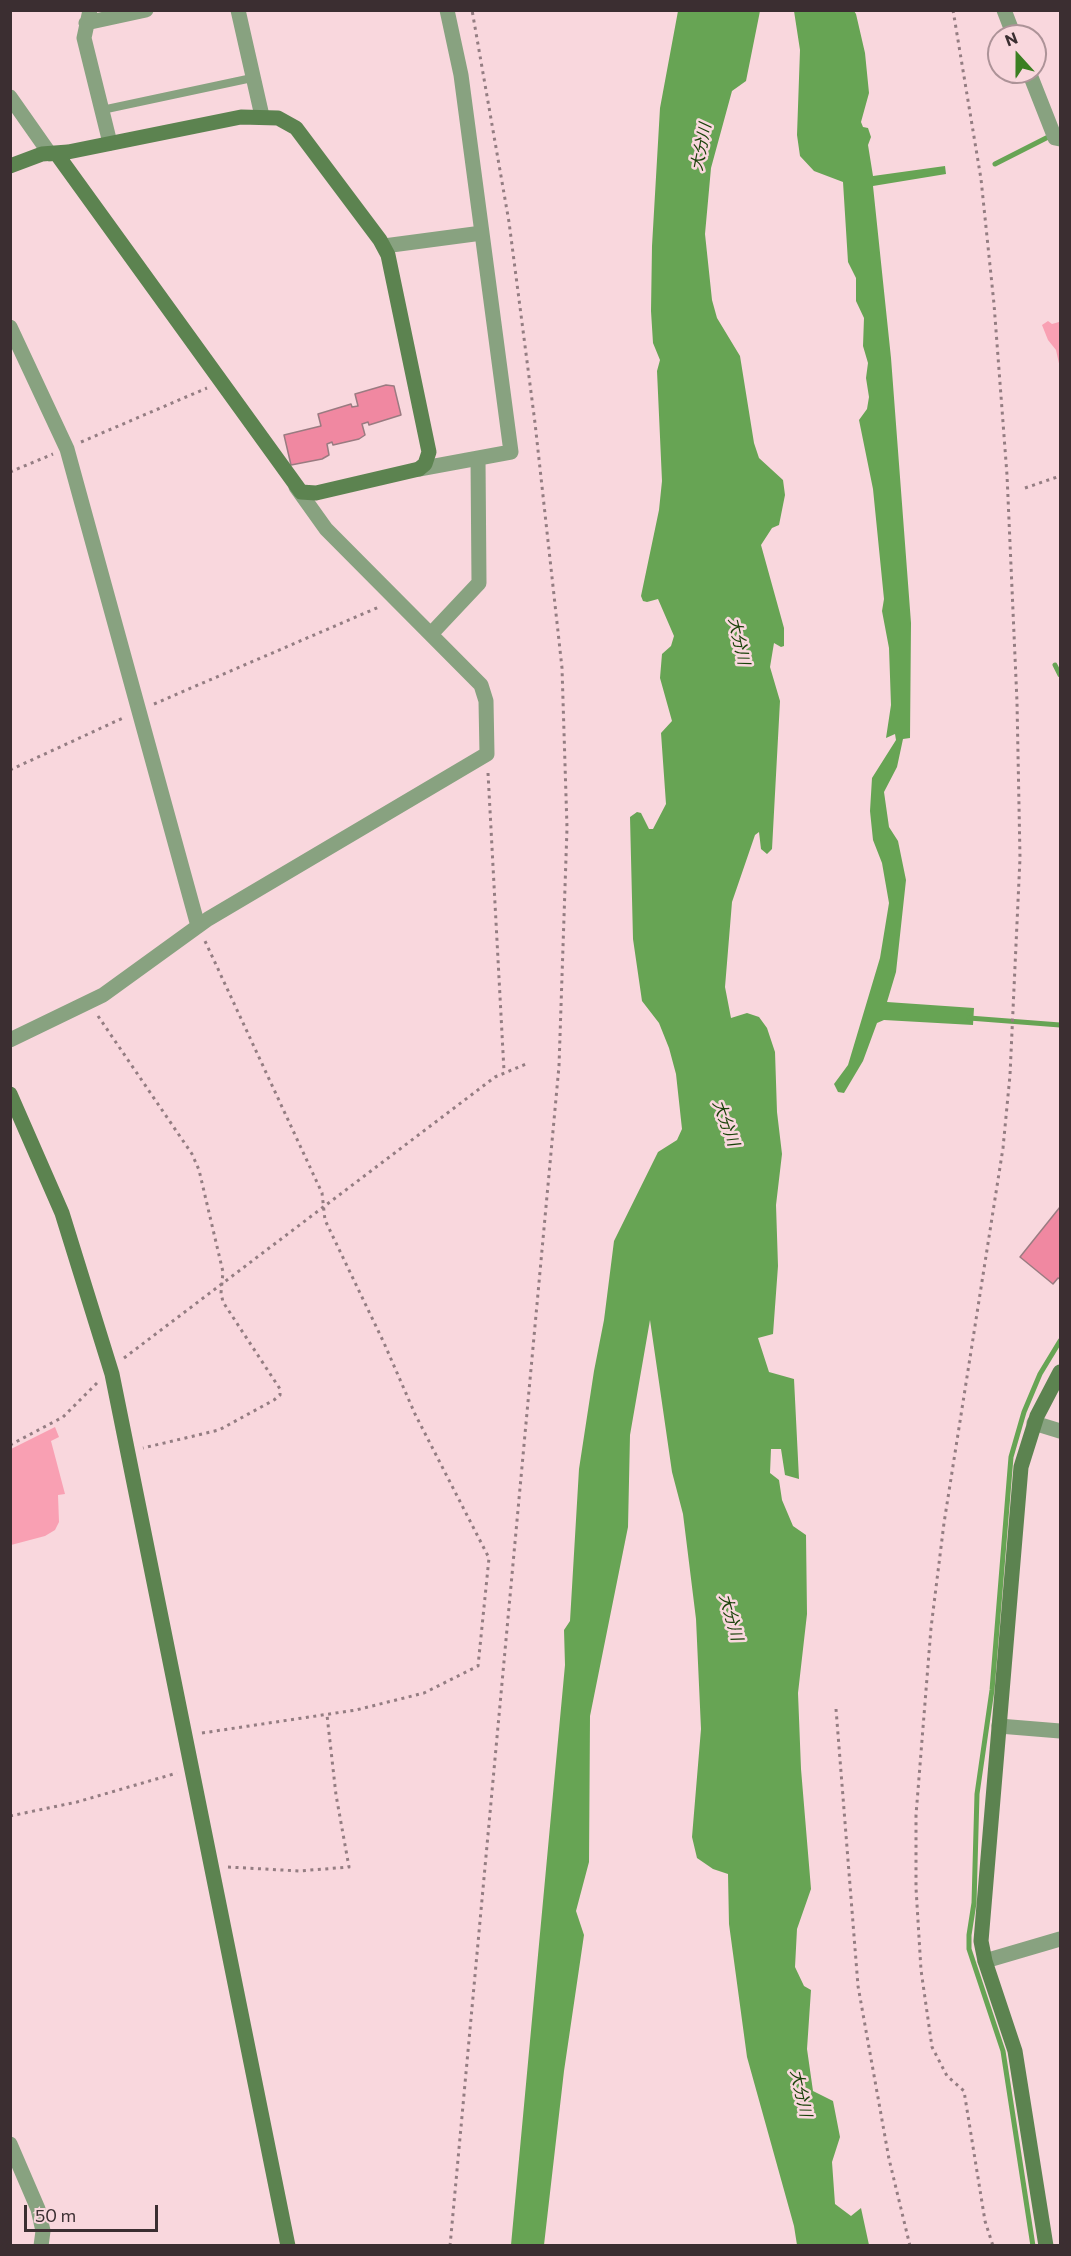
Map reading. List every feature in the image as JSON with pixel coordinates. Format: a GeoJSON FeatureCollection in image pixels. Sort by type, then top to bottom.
{"type":"FeatureCollection","features":[{"type":"Feature","properties":{"kind":"street"},"geometry":{"type":"LineString","coordinates":[[110,143],[86,47],[88,17],[146,10]]}},
{"type":"Feature","properties":{"kind":"street"},"geometry":{"type":"LineString","coordinates":[[237,10],[262,116]]}},
{"type":"Feature","properties":{"kind":"street"},"geometry":{"type":"LineString","coordinates":[[296,487],[301,492],[316,493],[512,452],[461,75],[447,10]]}},
{"type":"Feature","properties":{"kind":"street"},"geometry":{"type":"LineString","coordinates":[[1034,84],[1055,138],[1060,139]]}},
{"type":"Feature","properties":{"kind":"street"},"geometry":{"type":"LineString","coordinates":[[10,97],[326,530],[484,690],[487,754],[198,926],[88,1002],[10,1040]]}},
{"type":"Feature","properties":{"kind":"street"},"geometry":{"type":"LineString","coordinates":[[10,166],[53,153],[220,120],[262,116],[278,118],[296,128],[384,246],[429,452],[429,459],[419,470]]}},
{"type":"Feature","properties":{"kind":"street"},"geometry":{"type":"LineString","coordinates":[[384,246],[482,233]]}},
{"type":"Feature","properties":{"kind":"street"},"geometry":{"type":"LineString","coordinates":[[10,327],[67,448],[198,926]]}},
{"type":"Feature","properties":{"kind":"street"},"geometry":{"type":"LineString","coordinates":[[431,634],[479,584],[478,458]]}},
{"type":"Feature","properties":{"kind":"street"},"geometry":{"type":"LineString","coordinates":[[10,1094],[62,1214],[110,1369],[187,1735],[288,2246]]}},
{"type":"Feature","properties":{"kind":"street"},"geometry":{"type":"LineString","coordinates":[[1046,2246],[1015,2051],[985,1960],[981,1934],[1022,1467],[1042,1401],[1060,1372]]}},
{"type":"Feature","properties":{"kind":"street"},"geometry":{"type":"LineString","coordinates":[[1034,1423],[1060,1431]]}},
{"type":"Feature","properties":{"kind":"street"},"geometry":{"type":"LineString","coordinates":[[999,1726],[1060,1731]]}},
{"type":"Feature","properties":{"kind":"street"},"geometry":{"type":"LineString","coordinates":[[985,1960],[1060,1939]]}},
{"type":"Feature","properties":{"kind":"street"},"geometry":{"type":"LineString","coordinates":[[10,2144],[41,2221],[41,2246]]}},
{"type":"Feature","properties":{"kind":"lane"},"geometry":{"type":"LineString","coordinates":[[102,110],[252,78]]}},
{"type":"Feature","properties":{"kind":"path"},"geometry":{"type":"LineString","coordinates":[[450,2246],[557,1086],[565,937],[567,828],[562,668],[536,423],[509,222],[472,10]]}},
{"type":"Feature","properties":{"kind":"path"},"geometry":{"type":"LineString","coordinates":[[953,10],[981,179],[994,304],[1007,475],[1017,702],[1020,858],[1010,1075],[1003,1148],[992,1232],[944,1523],[931,1628],[916,1815],[916,1888],[921,1970],[932,2047],[947,2076],[964,2091],[985,2222],[993,2246]]}},
{"type":"Feature","properties":{"kind":"path"},"geometry":{"type":"LineString","coordinates":[[10,472],[220,382]]}},
{"type":"Feature","properties":{"kind":"path"},"geometry":{"type":"LineString","coordinates":[[1025,488],[1060,476]]}},
{"type":"Feature","properties":{"kind":"path"},"geometry":{"type":"LineString","coordinates":[[10,770],[138,711],[396,599]]}},
{"type":"Feature","properties":{"kind":"path"},"geometry":{"type":"LineString","coordinates":[[487,754],[504,1071]]}},
{"type":"Feature","properties":{"kind":"path"},"geometry":{"type":"LineString","coordinates":[[187,1735],[327,1715],[424,1693],[478,1666],[489,1558],[415,1414],[325,1220],[322,1193],[198,926]]}},
{"type":"Feature","properties":{"kind":"path"},"geometry":{"type":"LineString","coordinates":[[88,1002],[192,1154],[199,1170],[223,1272],[221,1285],[223,1302],[280,1389],[280,1395],[219,1430],[141,1449]]}},
{"type":"Feature","properties":{"kind":"path"},"geometry":{"type":"LineString","coordinates":[[10,1445],[63,1417],[110,1369],[504,1071],[526,1064]]}},
{"type":"Feature","properties":{"kind":"path"},"geometry":{"type":"LineString","coordinates":[[836,1710],[858,1986],[889,2159],[910,2246]]}},
{"type":"Feature","properties":{"kind":"path"},"geometry":{"type":"LineString","coordinates":[[213,1865],[255,1870],[349,1867],[336,1795],[327,1715]]}},
{"type":"Feature","properties":{"kind":"path"},"geometry":{"type":"LineString","coordinates":[[10,1816],[77,1802],[193,1768]]}},
{"type":"Feature","properties":{"kind":"shaded area"},"geometry":{"type":"Polygon","coordinates":[[[1060,317],[1060,368],[1056,350],[1048,340],[1042,325],[1048,321],[1052,324],[1059,322],[1060,317]]]}},
{"type":"Feature","properties":{"kind":"shaded area"},"geometry":{"type":"Polygon","coordinates":[[[55,1427],[59,1437],[51,1441],[65,1494],[58,1495],[59,1522],[55,1530],[45,1536],[11,1545],[11,1449],[55,1427]]]}},
{"type":"Feature","properties":{"kind":"water","name":"大分川"},"geometry":{"type":"Polygon","coordinates":[[[678,11],[760,11],[746,81],[732,91],[711,168],[705,234],[712,300],[717,318],[740,356],[754,443],[759,458],[783,480],[785,495],[779,525],[772,528],[761,545],[784,628],[784,646],[781,647],[774,643],[770,667],[780,701],[772,849],[767,854],[761,849],[759,832],[755,835],[732,902],[725,987],[731,1018],[747,1013],[759,1017],[767,1028],[775,1052],[777,1112],[782,1154],[776,1205],[778,1266],[773,1334],[758,1338],[769,1372],[794,1379],[799,1479],[785,1475],[781,1449],[771,1449],[770,1473],[779,1480],[782,1500],[793,1526],[806,1535],[807,1614],[798,1693],[801,1769],[811,1889],[797,1929],[795,1967],[804,1986],[811,1990],[807,2049],[813,2091],[833,2101],[840,2137],[832,2162],[835,2204],[851,2216],[861,2208],[869,2245],[797,2245],[794,2226],[747,2057],[729,1924],[728,1874],[713,1869],[697,1858],[692,1837],[701,1729],[696,1619],[683,1514],[672,1472],[650,1320],[630,1435],[628,1527],[590,1716],[589,1862],[576,1911],[584,1935],[564,2071],[544,2245],[511,2245],[565,1665],[564,1630],[570,1621],[579,1469],[594,1371],[604,1320],[614,1241],[658,1152],[677,1140],[682,1129],[676,1074],[669,1048],[659,1023],[642,1001],[633,939],[630,817],[637,812],[641,813],[649,829],[653,829],[666,804],[661,733],[672,721],[660,678],[662,654],[671,646],[674,636],[658,599],[647,602],[643,601],[641,596],[659,510],[662,481],[657,371],[660,360],[653,343],[651,311],[652,246],[660,108],[678,11]]]}},
{"type":"Feature","properties":{"kind":"water"},"geometry":{"type":"Polygon","coordinates":[[[794,11],[854,11],[856,14],[865,53],[869,93],[861,122],[863,127],[868,128],[871,137],[868,145],[873,176],[945,166],[946,174],[873,186],[891,358],[911,623],[910,738],[903,739],[897,767],[884,792],[889,827],[898,841],[906,880],[896,972],[887,1002],[974,1008],[973,1025],[884,1020],[877,1023],[863,1061],[844,1093],[838,1092],[834,1084],[848,1065],[880,958],[889,903],[882,863],[873,840],[870,811],[872,778],[896,740],[895,734],[886,738],[891,705],[889,648],[882,611],[884,599],[873,489],[859,420],[867,409],[869,397],[866,378],[868,363],[863,346],[864,318],[856,301],[856,278],[848,262],[843,182],[814,171],[800,156],[797,135],[800,50],[794,11]]]}},
{"type":"Feature","properties":{"kind":"building"},"geometry":{"type":"Polygon","coordinates":[[[386,385],[394,386],[401,415],[369,425],[368,422],[362,424],[365,435],[359,439],[333,445],[332,442],[327,444],[329,455],[322,459],[291,465],[284,435],[321,426],[318,414],[351,404],[352,407],[358,406],[355,394],[386,385]]]}},
{"type":"Feature","properties":{"kind":"building"},"geometry":{"type":"Polygon","coordinates":[[[1060,1207],[1060,1279],[1058,1278],[1053,1284],[1020,1257],[1060,1207]]]}},
{"type":"Feature","properties":{"kind":"waterway"},"geometry":{"type":"LineString","coordinates":[[995,164],[1060,131]]}},
{"type":"Feature","properties":{"kind":"waterway"},"geometry":{"type":"LineString","coordinates":[[1055,665],[1060,675]]}},
{"type":"Feature","properties":{"kind":"waterway"},"geometry":{"type":"LineString","coordinates":[[969,1018],[1060,1025]]}},
{"type":"Feature","properties":{"kind":"waterway"},"geometry":{"type":"LineString","coordinates":[[1033,2246],[1003,2051],[969,1949],[969,1935],[974,1903],[977,1794],[992,1690],[1011,1457],[1024,1412],[1040,1374],[1060,1341]]}}]}
